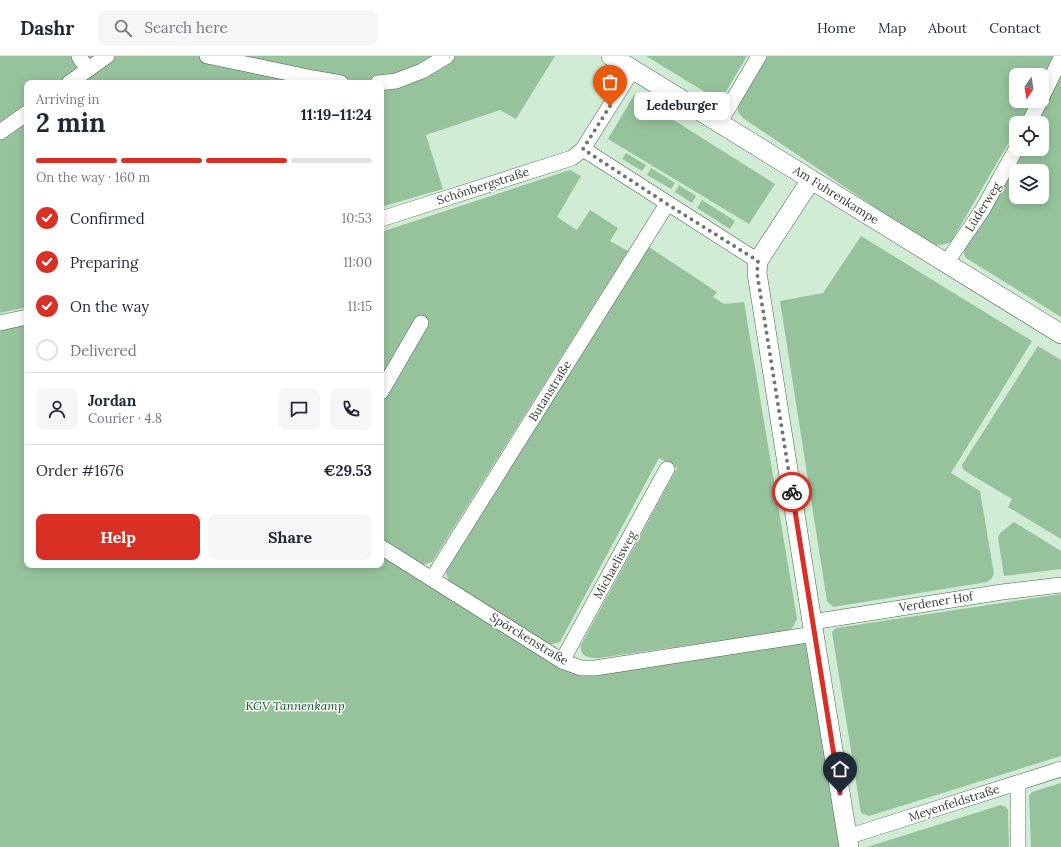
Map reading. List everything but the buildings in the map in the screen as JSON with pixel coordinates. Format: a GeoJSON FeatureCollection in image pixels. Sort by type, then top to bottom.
{"type":"FeatureCollection","features":[{"type":"Feature","properties":{"kind":"street"},"geometry":{"type":"LineString","coordinates":[[79,56],[89,69]]}},
{"type":"Feature","properties":{"kind":"street"},"geometry":{"type":"LineString","coordinates":[[73,80],[107,56]]}},
{"type":"Feature","properties":{"kind":"street"},"geometry":{"type":"LineString","coordinates":[[207,56],[324,80]]}},
{"type":"Feature","properties":{"kind":"street"},"geometry":{"type":"LineString","coordinates":[[384,82],[396,81],[422,71],[447,56]]}},
{"type":"Feature","properties":{"kind":"street","name":"Am Fuhrenkampe"},"geometry":{"type":"LineString","coordinates":[[611,56],[1061,334]]}},
{"type":"Feature","properties":{"kind":"street"},"geometry":{"type":"LineString","coordinates":[[720,122],[759,56]]}},
{"type":"Feature","properties":{"kind":"street"},"geometry":{"type":"LineString","coordinates":[[1049,83],[1061,58]]}},
{"type":"Feature","properties":{"kind":"street"},"geometry":{"type":"LineString","coordinates":[[632,69],[583,149],[758,261]]}},
{"type":"Feature","properties":{"kind":"street"},"geometry":{"type":"LineString","coordinates":[[0,132],[24,115]]}},
{"type":"Feature","properties":{"kind":"street","name":"Schönbergstraße"},"geometry":{"type":"LineString","coordinates":[[384,217],[572,158],[583,149]]}},
{"type":"Feature","properties":{"kind":"street","name":"Lüderweg"},"geometry":{"type":"LineString","coordinates":[[946,262],[982,209],[1012,156]]}},
{"type":"Feature","properties":{"kind":"street"},"geometry":{"type":"LineString","coordinates":[[811,180],[758,261],[757,273],[848,842]]}},
{"type":"Feature","properties":{"kind":"street","name":"Butanstraße"},"geometry":{"type":"LineString","coordinates":[[432,579],[667,204]]}},
{"type":"Feature","properties":{"kind":"street"},"geometry":{"type":"LineString","coordinates":[[0,323],[24,318]]}},
{"type":"Feature","properties":{"kind":"street"},"geometry":{"type":"LineString","coordinates":[[384,387],[421,323]]}},
{"type":"Feature","properties":{"kind":"street","name":"Michaelisweg"},"geometry":{"type":"LineString","coordinates":[[562,661],[667,469]]}},
{"type":"Feature","properties":{"kind":"street","name":"Spörckenstraße"},"geometry":{"type":"LineString","coordinates":[[384,548],[562,661],[581,668],[595,668],[813,628]]}},
{"type":"Feature","properties":{"kind":"street","name":"Verdener Hof"},"geometry":{"type":"LineString","coordinates":[[813,628],[1002,592],[1061,585]]}},
{"type":"Feature","properties":{"kind":"street","name":"Meyenfeldstraße"},"geometry":{"type":"LineString","coordinates":[[848,842],[1061,769]]}},
{"type":"Feature","properties":{"kind":"street"},"geometry":{"type":"LineString","coordinates":[[1018,783],[1018,847]]}},
{"type":"Feature","properties":{"kind":"green space"},"geometry":{"type":"Polygon","coordinates":[[[0,56],[555,56],[516,119],[500,110],[426,135],[443,189],[384,206],[384,80],[24,80],[24,308],[0,313],[0,56]]]}},
{"type":"Feature","properties":{"kind":"green space"},"geometry":{"type":"Polygon","coordinates":[[[646,56],[747,56],[724,95],[719,97],[710,95],[646,56]]]}},
{"type":"Feature","properties":{"kind":"green space"},"geometry":{"type":"Polygon","coordinates":[[[768,56],[1053,56],[1048,68],[1009,68],[1009,108],[1029,108],[1024,116],[1009,116],[1009,142],[951,242],[937,245],[929,244],[743,118],[738,112],[738,106],[768,56]]]}},
{"type":"Feature","properties":{"kind":"green space"},"geometry":{"type":"Polygon","coordinates":[[[1061,75],[1061,317],[966,258],[964,254],[964,250],[1009,172],[1009,204],[1049,204],[1049,164],[1013,164],[1018,156],[1049,156],[1049,116],[1040,116],[1044,108],[1049,108],[1049,98],[1061,75]]]}},
{"type":"Feature","properties":{"kind":"green space"},"geometry":{"type":"Polygon","coordinates":[[[634,95],[775,184],[749,224],[608,139],[634,95]]]}},
{"type":"Feature","properties":{"kind":"green space"},"geometry":{"type":"Polygon","coordinates":[[[626,153],[646,165],[642,171],[622,159],[626,153]]]}},
{"type":"Feature","properties":{"kind":"green space"},"geometry":{"type":"Polygon","coordinates":[[[651,168],[675,183],[671,189],[647,175],[651,168]]]}},
{"type":"Feature","properties":{"kind":"green space"},"geometry":{"type":"Polygon","coordinates":[[[570,170],[581,176],[557,217],[577,230],[590,210],[618,228],[610,241],[628,251],[432,562],[423,565],[384,541],[384,231],[570,170]]]}},
{"type":"Feature","properties":{"kind":"green space"},"geometry":{"type":"Polygon","coordinates":[[[679,185],[696,196],[692,203],[675,192],[679,185]]]}},
{"type":"Feature","properties":{"kind":"green space"},"geometry":{"type":"Polygon","coordinates":[[[702,200],[735,221],[730,229],[697,208],[702,200]]]}},
{"type":"Feature","properties":{"kind":"green space"},"geometry":{"type":"Polygon","coordinates":[[[861,236],[1032,341],[951,473],[980,491],[994,574],[991,579],[987,582],[833,607],[827,601],[780,301],[823,293],[861,236]]]}},
{"type":"Feature","properties":{"kind":"green space"},"geometry":{"type":"Polygon","coordinates":[[[649,247],[717,292],[713,297],[724,304],[744,302],[797,619],[793,627],[788,631],[592,658],[583,654],[581,645],[677,468],[659,458],[560,642],[549,645],[449,582],[446,571],[649,247]]]}},
{"type":"Feature","properties":{"kind":"green space","name":"KGV Tannenkamp"},"geometry":{"type":"Polygon","coordinates":[[[24,318],[24,568],[384,568],[384,549],[581,668],[814,634],[849,847],[0,847],[0,323],[24,318]]]}},
{"type":"Feature","properties":{"kind":"green space"},"geometry":{"type":"Polygon","coordinates":[[[1038,346],[1061,360],[1061,539],[1008,507],[1012,499],[965,471],[962,465],[1038,346]]]}},
{"type":"Feature","properties":{"kind":"green space"},"geometry":{"type":"Polygon","coordinates":[[[1014,522],[1061,551],[1061,569],[1004,576],[998,538],[1000,533],[1014,522]]]}},
{"type":"Feature","properties":{"kind":"green space"},"geometry":{"type":"Polygon","coordinates":[[[1061,594],[1061,756],[869,816],[861,813],[832,632],[836,628],[1061,594]]]}},
{"type":"Feature","properties":{"kind":"green space"},"geometry":{"type":"Polygon","coordinates":[[[1061,783],[1061,847],[1031,847],[1029,796],[1032,792],[1061,783]]]}},
{"type":"Feature","properties":{"kind":"green space"},"geometry":{"type":"Polygon","coordinates":[[[1001,805],[1006,807],[1008,810],[1009,847],[867,847],[1001,805]]]}},
{"type":"Feature","properties":{"kind":"way so far"},"geometry":{"type":"LineString","coordinates":[[610,106],[583,149],[758,261],[757,273],[792,492]]}},
{"type":"Feature","properties":{"kind":"place","name":"Ledeburger"},"geometry":{"type":"Point","coordinates":[610,106]}},
{"type":"Feature","properties":{"kind":"route"},"geometry":{"type":"LineString","coordinates":[[792,492],[840,793]]}}]}
